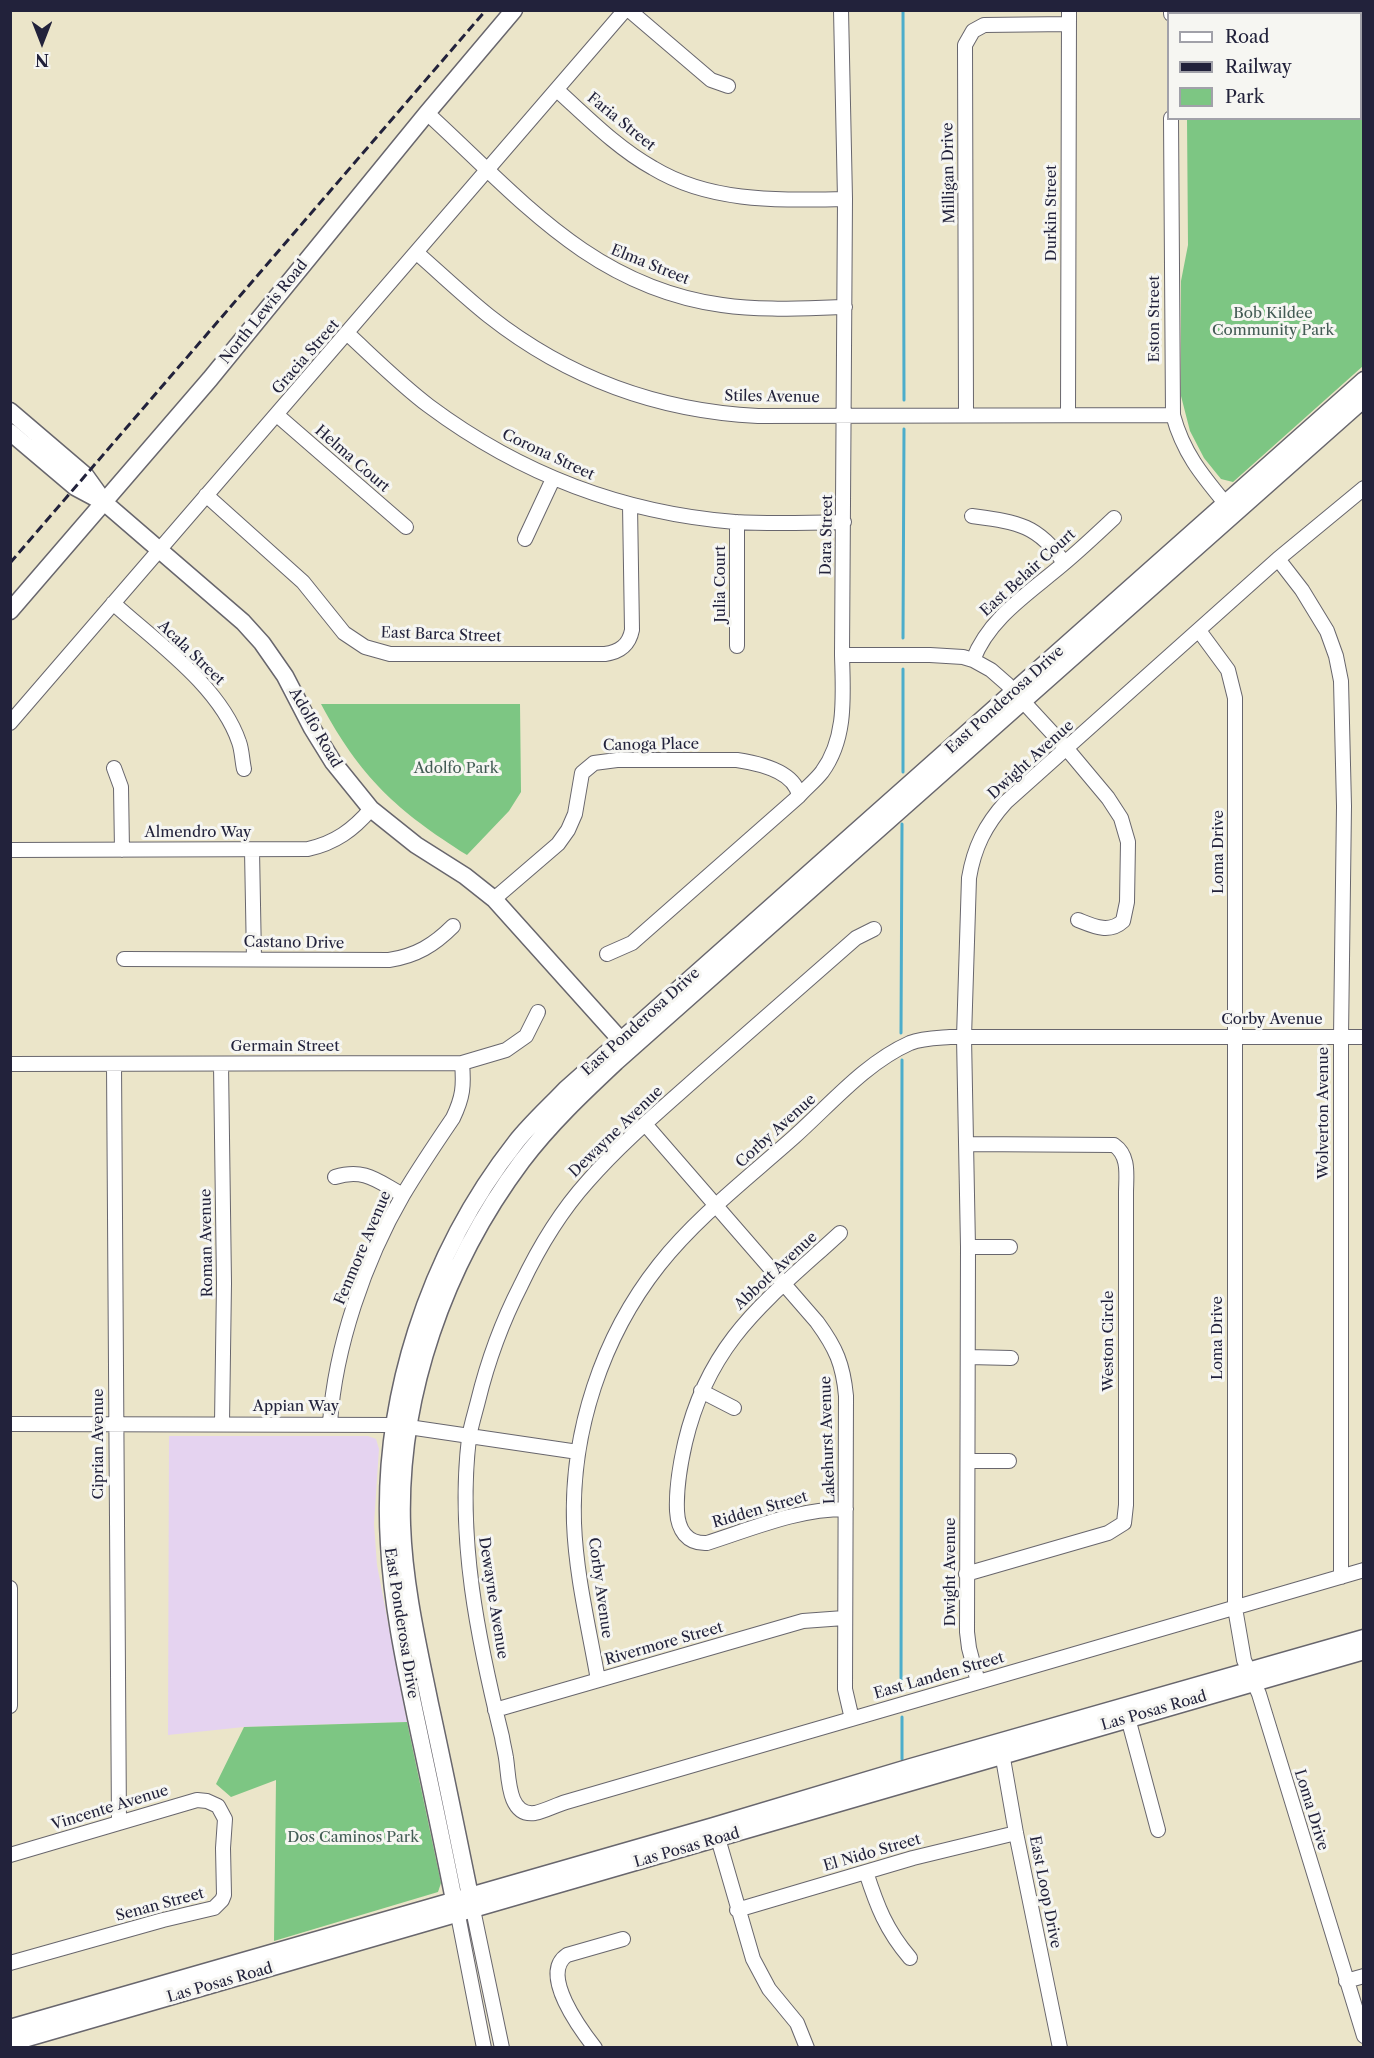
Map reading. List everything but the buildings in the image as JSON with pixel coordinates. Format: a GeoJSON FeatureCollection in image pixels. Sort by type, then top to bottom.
{"type":"FeatureCollection","features":[{"type":"Feature","properties":{"kind":"main road","name":"North Lewis Road"},"geometry":{"type":"LineString","coordinates":[[10,611],[210,379],[513,10]]}},
{"type":"Feature","properties":{"kind":"main road","name":"East Ponderosa Drive"},"geometry":{"type":"LineString","coordinates":[[464,1905],[406,1572],[402,1502],[402,1426],[435,1324],[460,1259],[481,1222],[522,1161],[625,1045],[1230,509],[1364,381]]}},
{"type":"Feature","properties":{"kind":"main road","name":"East Ponderosa Drive"},"geometry":{"type":"LineString","coordinates":[[1230,509],[1364,399]]}},
{"type":"Feature","properties":{"kind":"main road","name":"Adolfo Road"},"geometry":{"type":"LineString","coordinates":[[10,411],[86,475],[105,503]]}},
{"type":"Feature","properties":{"kind":"main road","name":"Adolfo Road"},"geometry":{"type":"LineString","coordinates":[[10,432],[75,487],[105,503],[224,604],[262,643],[285,676],[322,745],[371,809],[494,899],[625,1045]]}},
{"type":"Feature","properties":{"kind":"main road","name":"Las Posas Road"},"geometry":{"type":"LineString","coordinates":[[1001,1749],[1128,1718],[1364,1638]]}},
{"type":"Feature","properties":{"kind":"main road","name":"Las Posas Road"},"geometry":{"type":"LineString","coordinates":[[18,2041],[251,1974],[464,1905],[1251,1676],[1364,1651]]}},
{"type":"Feature","properties":{"kind":"main road","name":"Las Posas Road"},"geometry":{"type":"LineString","coordinates":[[10,2028],[333,1935],[464,1905]]}},
{"type":"Feature","properties":{"kind":"main road"},"geometry":{"type":"LineString","coordinates":[[251,1974],[252,1965],[321,1945],[333,1935]]}},
{"type":"Feature","properties":{"kind":"main road"},"geometry":{"type":"LineString","coordinates":[[18,2041],[30,2028],[97,2009],[104,2001]]}},
{"type":"Feature","properties":{"kind":"street"},"geometry":{"type":"LineString","coordinates":[[627,10],[711,80],[729,86]]}},
{"type":"Feature","properties":{"kind":"street","name":"Gracia Street"},"geometry":{"type":"LineString","coordinates":[[10,723],[627,10]]}},
{"type":"Feature","properties":{"kind":"street","name":"Dara Street"},"geometry":{"type":"LineString","coordinates":[[607,954],[632,943],[799,796],[820,775],[828,763],[840,731],[843,696],[845,307],[841,10]]}},
{"type":"Feature","properties":{"kind":"street","name":"Milligan Drive"},"geometry":{"type":"LineString","coordinates":[[966,415],[965,45],[973,31],[984,25],[1069,17]]}},
{"type":"Feature","properties":{"kind":"street","name":"Durkin Street"},"geometry":{"type":"LineString","coordinates":[[1068,415],[1069,17]]}},
{"type":"Feature","properties":{"kind":"street","name":"Faria Street"},"geometry":{"type":"LineString","coordinates":[[557,90],[634,156],[679,182],[700,189],[761,200],[845,200]]}},
{"type":"Feature","properties":{"kind":"street","name":"Elma Street"},"geometry":{"type":"LineString","coordinates":[[427,113],[488,172],[571,244],[617,271],[660,290],[698,301],[739,307],[845,307]]}},
{"type":"Feature","properties":{"kind":"street","name":"Eston Street"},"geometry":{"type":"LineString","coordinates":[[1171,120],[1173,415],[1185,450],[1230,509]]}},
{"type":"Feature","properties":{"kind":"street","name":"Stiles Avenue"},"geometry":{"type":"LineString","coordinates":[[417,253],[489,316],[518,338],[569,367],[610,386],[665,404],[726,414],[758,416],[1173,415]]}},
{"type":"Feature","properties":{"kind":"street","name":"Corona Street"},"geometry":{"type":"LineString","coordinates":[[348,334],[402,383],[444,416],[490,446],[553,479],[588,493],[678,515],[737,522],[844,522]]}},
{"type":"Feature","properties":{"kind":"street","name":"Helma Court"},"geometry":{"type":"LineString","coordinates":[[277,416],[406,527]]}},
{"type":"Feature","properties":{"kind":"street"},"geometry":{"type":"LineString","coordinates":[[525,539],[553,479]]}},
{"type":"Feature","properties":{"kind":"street","name":"Dwight Avenue"},"geometry":{"type":"LineString","coordinates":[[978,1682],[968,1640],[966,1574],[969,1357],[964,1037],[969,878],[974,854],[982,834],[995,814],[1200,632],[1278,559],[1363,490]]}},
{"type":"Feature","properties":{"kind":"street","name":"East Barca Street"},"geometry":{"type":"LineString","coordinates":[[206,495],[303,582],[344,633],[373,650],[390,654],[605,654],[621,649],[627,643],[632,630],[630,505]]}},
{"type":"Feature","properties":{"kind":"street"},"geometry":{"type":"LineString","coordinates":[[972,516],[1008,521],[1033,531],[1054,548],[1064,563]]}},
{"type":"Feature","properties":{"kind":"street","name":"East Belair Court"},"geometry":{"type":"LineString","coordinates":[[973,660],[986,634],[999,619],[1114,518]]}},
{"type":"Feature","properties":{"kind":"street","name":"Julia Court"},"geometry":{"type":"LineString","coordinates":[[737,522],[737,646]]}},
{"type":"Feature","properties":{"kind":"street","name":"Wolverton Avenue"},"geometry":{"type":"LineString","coordinates":[[1278,559],[1302,590],[1327,631],[1336,656],[1341,681],[1344,807],[1341,1037],[1341,1577]]}},
{"type":"Feature","properties":{"kind":"street","name":"Acala Street"},"geometry":{"type":"LineString","coordinates":[[113,603],[183,665],[215,699],[235,732],[244,769]]}},
{"type":"Feature","properties":{"kind":"street","name":"Loma Drive"},"geometry":{"type":"LineString","coordinates":[[1200,632],[1228,670],[1234,698],[1234,1608],[1240,1645],[1364,2036]]}},
{"type":"Feature","properties":{"kind":"street"},"geometry":{"type":"LineString","coordinates":[[842,655],[930,655],[955,656],[973,660],[992,670],[1067,749],[1118,811],[1128,842],[1127,902],[1126,916],[1123,921],[1115,927],[1104,929],[1078,920]]}},
{"type":"Feature","properties":{"kind":"street","name":"Canoga Place"},"geometry":{"type":"LineString","coordinates":[[494,899],[558,844],[575,814],[582,773],[594,763],[617,760],[751,762],[767,767],[790,781],[798,790],[799,796]]}},
{"type":"Feature","properties":{"kind":"street"},"geometry":{"type":"LineString","coordinates":[[114,768],[120,779],[121,787],[122,850]]}},
{"type":"Feature","properties":{"kind":"street","name":"Almendro Way"},"geometry":{"type":"LineString","coordinates":[[10,850],[297,850],[325,844],[348,832],[371,809]]}},
{"type":"Feature","properties":{"kind":"street"},"geometry":{"type":"LineString","coordinates":[[252,849],[254,959]]}},
{"type":"Feature","properties":{"kind":"street","name":"Castano Drive"},"geometry":{"type":"LineString","coordinates":[[124,958],[378,961],[399,959],[429,947],[453,926]]}},
{"type":"Feature","properties":{"kind":"street","name":"Dewayne Avenue"},"geometry":{"type":"LineString","coordinates":[[524,1811],[516,1804],[510,1792],[506,1755],[474,1600],[468,1553],[466,1508],[470,1435],[483,1380],[500,1329],[539,1250],[577,1193],[601,1166],[645,1124],[856,938],[874,928]]}},
{"type":"Feature","properties":{"kind":"street","name":"Germain Street"},"geometry":{"type":"LineString","coordinates":[[10,1064],[462,1063],[506,1050],[526,1036],[538,1012]]}},
{"type":"Feature","properties":{"kind":"street","name":"Corby Avenue"},"geometry":{"type":"LineString","coordinates":[[598,1680],[577,1559],[574,1499],[578,1452],[589,1403],[615,1335],[659,1265],[716,1206],[878,1063],[911,1043],[930,1038],[1364,1037]]}},
{"type":"Feature","properties":{"kind":"street","name":"Fenmore Avenue"},"geometry":{"type":"LineString","coordinates":[[330,1423],[336,1378],[351,1318],[377,1250],[403,1195],[453,1118],[463,1091],[462,1063]]}},
{"type":"Feature","properties":{"kind":"street","name":"Ciprian Avenue"},"geometry":{"type":"LineString","coordinates":[[114,1064],[117,1200],[115,1423],[119,1823]]}},
{"type":"Feature","properties":{"kind":"street","name":"Roman Avenue"},"geometry":{"type":"LineString","coordinates":[[221,1064],[224,1283],[222,1423]]}},
{"type":"Feature","properties":{"kind":"street","name":"Lakehurst Avenue"},"geometry":{"type":"LineString","coordinates":[[645,1124],[785,1284],[829,1338],[841,1363],[846,1396],[844,1689],[852,1719]]}},
{"type":"Feature","properties":{"kind":"street","name":"Weston Circle"},"geometry":{"type":"LineString","coordinates":[[966,1143],[1114,1145],[1124,1157],[1126,1193],[1126,1505],[1124,1523],[1108,1533],[966,1574]]}},
{"type":"Feature","properties":{"kind":"street"},"geometry":{"type":"LineString","coordinates":[[335,1177],[349,1173],[363,1174],[403,1195]]}},
{"type":"Feature","properties":{"kind":"street","name":"Abbott Avenue"},"geometry":{"type":"LineString","coordinates":[[686,1536],[680,1527],[677,1515],[679,1474],[688,1431],[701,1391],[720,1356],[738,1331],[762,1305],[840,1233]]}},
{"type":"Feature","properties":{"kind":"street"},"geometry":{"type":"LineString","coordinates":[[968,1247],[1010,1246]]}},
{"type":"Feature","properties":{"kind":"street"},"geometry":{"type":"LineString","coordinates":[[969,1357],[1011,1358]]}},
{"type":"Feature","properties":{"kind":"street"},"geometry":{"type":"LineString","coordinates":[[701,1391],[734,1408]]}},
{"type":"Feature","properties":{"kind":"street","name":"Appian Way"},"geometry":{"type":"LineString","coordinates":[[10,1424],[330,1423],[402,1426],[578,1452]]}},
{"type":"Feature","properties":{"kind":"street"},"geometry":{"type":"LineString","coordinates":[[969,1461],[1009,1461]]}},
{"type":"Feature","properties":{"kind":"street","name":"Ridden Street"},"geometry":{"type":"LineString","coordinates":[[686,1536],[694,1542],[707,1543],[803,1512],[846,1509]]}},
{"type":"Feature","properties":{"kind":"street","name":"East Landen Street"},"geometry":{"type":"LineString","coordinates":[[524,1811],[535,1813],[566,1802],[1364,1570]]}},
{"type":"Feature","properties":{"kind":"street"},"geometry":{"type":"LineString","coordinates":[[10,1588],[10,1706]]}},
{"type":"Feature","properties":{"kind":"street","name":"Rivermore Street"},"geometry":{"type":"LineString","coordinates":[[495,1710],[803,1621],[844,1618]]}},
{"type":"Feature","properties":{"kind":"street"},"geometry":{"type":"LineString","coordinates":[[1128,1718],[1158,1830]]}},
{"type":"Feature","properties":{"kind":"street","name":"East Loop Drive"},"geometry":{"type":"LineString","coordinates":[[1001,1749],[1060,2048]]}},
{"type":"Feature","properties":{"kind":"street","name":"Vincente Avenue"},"geometry":{"type":"LineString","coordinates":[[11,1854],[197,1800],[218,1806]]}},
{"type":"Feature","properties":{"kind":"street","name":"Senan Street"},"geometry":{"type":"LineString","coordinates":[[10,1963],[214,1908],[218,1905],[224,1895],[223,1848],[226,1826],[218,1806]]}},
{"type":"Feature","properties":{"kind":"street"},"geometry":{"type":"LineString","coordinates":[[716,1833],[737,1910],[757,1969],[769,1989],[797,2023],[807,2048]]}},
{"type":"Feature","properties":{"kind":"street","name":"El Nido Street"},"geometry":{"type":"LineString","coordinates":[[737,1910],[866,1872],[1016,1833]]}},
{"type":"Feature","properties":{"kind":"street"},"geometry":{"type":"LineString","coordinates":[[10,1844],[11,1854]]}},
{"type":"Feature","properties":{"kind":"street"},"geometry":{"type":"LineString","coordinates":[[866,1872],[881,1917],[896,1942],[910,1958]]}},
{"type":"Feature","properties":{"kind":"street"},"geometry":{"type":"LineString","coordinates":[[464,1905],[484,2048]]}},
{"type":"Feature","properties":{"kind":"street"},"geometry":{"type":"LineString","coordinates":[[464,1905],[502,2048]]}},
{"type":"Feature","properties":{"kind":"street"},"geometry":{"type":"LineString","coordinates":[[595,2048],[570,2012],[561,1991],[559,1965],[567,1955],[623,1939]]}},
{"type":"Feature","properties":{"kind":"street"},"geometry":{"type":"LineString","coordinates":[[1346,1981],[1364,1976]]}},
{"type":"Feature","properties":{"kind":"shaded area"},"geometry":{"type":"Polygon","coordinates":[[[169,1436],[368,1436],[376,1439],[379,1449],[374,1524],[377,1565],[407,1722],[244,1727],[168,1735],[169,1436]]]}},
{"type":"Feature","properties":{"kind":"green space","name":"Bob Kildee Community Park"},"geometry":{"type":"Polygon","coordinates":[[[1363,11],[1363,366],[1233,482],[1221,479],[1204,458],[1190,431],[1181,396],[1181,281],[1188,245],[1187,120],[1362,120],[1362,12],[1186,12],[1363,11]]]}},
{"type":"Feature","properties":{"kind":"green space","name":"Adolfo Park"},"geometry":{"type":"Polygon","coordinates":[[[321,704],[520,704],[521,792],[509,811],[467,855],[420,823],[382,790],[350,752],[321,704]]]}},
{"type":"Feature","properties":{"kind":"green space","name":"Dos Caminos Park"},"geometry":{"type":"Polygon","coordinates":[[[407,1722],[441,1883],[438,1892],[274,1941],[276,1780],[231,1797],[216,1784],[244,1727],[407,1722]]]}},
{"type":"Feature","properties":{"kind":"waterway"},"geometry":{"type":"LineString","coordinates":[[903,10],[904,400]]}},
{"type":"Feature","properties":{"kind":"waterway"},"geometry":{"type":"LineString","coordinates":[[903,638],[904,429]]}},
{"type":"Feature","properties":{"kind":"waterway"},"geometry":{"type":"LineString","coordinates":[[903,669],[903,772]]}},
{"type":"Feature","properties":{"kind":"waterway"},"geometry":{"type":"LineString","coordinates":[[901,1033],[902,824]]}},
{"type":"Feature","properties":{"kind":"waterway"},"geometry":{"type":"LineString","coordinates":[[901,1690],[902,1060]]}},
{"type":"Feature","properties":{"kind":"waterway"},"geometry":{"type":"LineString","coordinates":[[902,1717],[902,1759]]}},
{"type":"Feature","properties":{"kind":"railway"},"geometry":{"type":"LineString","coordinates":[[10,563],[486,10]]}}]}
